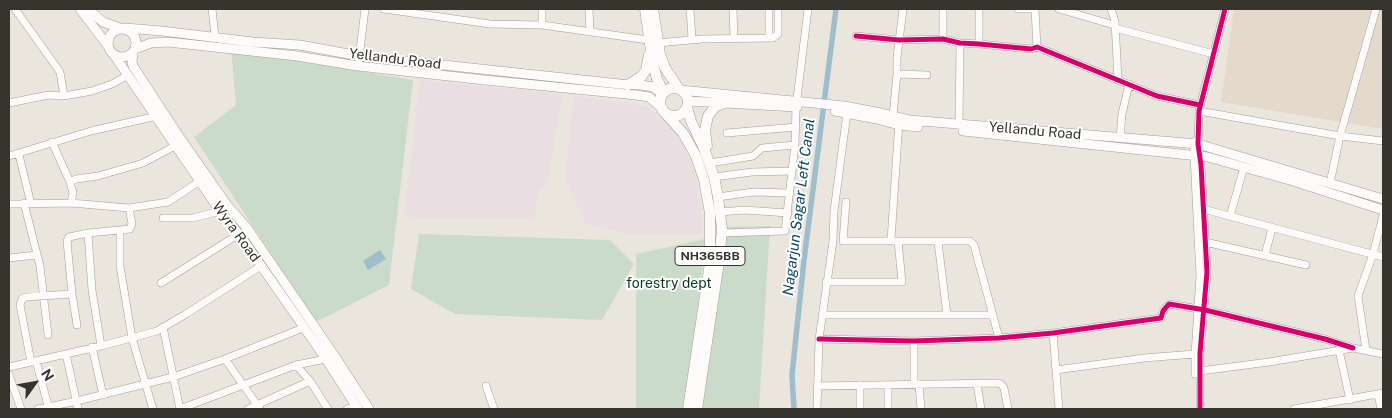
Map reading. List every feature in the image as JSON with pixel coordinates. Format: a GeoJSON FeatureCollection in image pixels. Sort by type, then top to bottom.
{"type":"FeatureCollection","features":[{"type":"Feature","properties":{"kind":"highway","name":"NH365BB"},"geometry":{"type":"LineString","coordinates":[[644,9],[652,43],[655,70],[664,93],[660,101],[664,111],[683,132],[696,156],[704,180],[710,213],[710,264],[688,409]]}},
{"type":"Feature","properties":{"kind":"highway","name":"NH365BB"},"geometry":{"type":"LineString","coordinates":[[653,9],[652,43],[665,68],[680,90],[685,94],[687,104],[710,163],[720,212],[722,233],[720,262],[697,409]]}},
{"type":"Feature","properties":{"kind":"highway"},"geometry":{"type":"LineString","coordinates":[[628,85],[642,76],[646,70],[652,43]]}},
{"type":"Feature","properties":{"kind":"highway"},"geometry":{"type":"LineString","coordinates":[[664,93],[671,89],[680,90]]}},
{"type":"Feature","properties":{"kind":"highway"},"geometry":{"type":"LineString","coordinates":[[710,163],[705,138],[706,123],[711,111],[726,102]]}},
{"type":"Feature","properties":{"kind":"highway"},"geometry":{"type":"LineString","coordinates":[[664,111],[673,116],[678,115],[685,111],[687,104]]}},
{"type":"Feature","properties":{"kind":"main road","name":"Wyra Road"},"geometry":{"type":"LineString","coordinates":[[80,9],[114,54],[220,211],[239,234],[326,359],[357,408]]}},
{"type":"Feature","properties":{"kind":"main road"},"geometry":{"type":"LineString","coordinates":[[88,9],[103,22],[123,28]]}},
{"type":"Feature","properties":{"kind":"main road","name":"Wyra Road"},"geometry":{"type":"LineString","coordinates":[[123,28],[135,36],[136,45],[132,62],[133,66],[227,205],[247,228],[369,409]]}},
{"type":"Feature","properties":{"kind":"main road"},"geometry":{"type":"LineString","coordinates":[[108,46],[109,36],[116,29],[123,28]]}},
{"type":"Feature","properties":{"kind":"main road","name":"Yellandu Road"},"geometry":{"type":"LineString","coordinates":[[123,28],[300,45],[359,56],[653,87],[664,93]]}},
{"type":"Feature","properties":{"kind":"main road","name":"Yellandu Road"},"geometry":{"type":"LineString","coordinates":[[134,51],[151,43],[168,42],[297,56],[358,66],[636,95],[649,98],[664,111]]}},
{"type":"Feature","properties":{"kind":"main road"},"geometry":{"type":"LineString","coordinates":[[114,54],[121,57],[134,51]]}},
{"type":"Feature","properties":{"kind":"main road","name":"Yellandu Road"},"geometry":{"type":"LineString","coordinates":[[680,90],[801,104],[897,120],[1208,157],[1383,210]]}},
{"type":"Feature","properties":{"kind":"main road","name":"Yellandu Road"},"geometry":{"type":"LineString","coordinates":[[687,104],[726,102],[801,104]]}},
{"type":"Feature","properties":{"kind":"main road","name":"Yellandu Road"},"geometry":{"type":"LineString","coordinates":[[897,120],[1120,138],[1197,141],[1383,199]]}},
{"type":"Feature","properties":{"kind":"street"},"geometry":{"type":"LineString","coordinates":[[15,9],[60,72],[64,96]]}},
{"type":"Feature","properties":{"kind":"street"},"geometry":{"type":"LineString","coordinates":[[212,9],[215,37]]}},
{"type":"Feature","properties":{"kind":"street"},"geometry":{"type":"LineString","coordinates":[[358,66],[365,9]]}},
{"type":"Feature","properties":{"kind":"street"},"geometry":{"type":"LineString","coordinates":[[384,9],[490,24],[542,25],[652,43],[692,39],[770,38],[778,34],[778,9]]}},
{"type":"Feature","properties":{"kind":"street"},"geometry":{"type":"LineString","coordinates":[[542,9],[542,25]]}},
{"type":"Feature","properties":{"kind":"street"},"geometry":{"type":"LineString","coordinates":[[589,9],[590,32]]}},
{"type":"Feature","properties":{"kind":"street"},"geometry":{"type":"LineString","coordinates":[[690,9],[692,39]]}},
{"type":"Feature","properties":{"kind":"street"},"geometry":{"type":"LineString","coordinates":[[734,9],[734,38]]}},
{"type":"Feature","properties":{"kind":"street"},"geometry":{"type":"LineString","coordinates":[[769,9],[770,38]]}},
{"type":"Feature","properties":{"kind":"street"},"geometry":{"type":"LineString","coordinates":[[722,233],[785,231],[796,127],[801,104],[808,9]]}},
{"type":"Feature","properties":{"kind":"street"},"geometry":{"type":"LineString","coordinates":[[826,282],[902,282],[894,240],[897,74],[903,9]]}},
{"type":"Feature","properties":{"kind":"street"},"geometry":{"type":"LineString","coordinates":[[943,9],[943,39]]}},
{"type":"Feature","properties":{"kind":"street"},"geometry":{"type":"LineString","coordinates":[[979,9],[979,44]]}},
{"type":"Feature","properties":{"kind":"street"},"geometry":{"type":"LineString","coordinates":[[1018,9],[1035,9],[1036,47]]}},
{"type":"Feature","properties":{"kind":"street"},"geometry":{"type":"LineString","coordinates":[[1059,9],[1214,54]]}},
{"type":"Feature","properties":{"kind":"street"},"geometry":{"type":"LineString","coordinates":[[1111,9],[1115,21],[1118,80]]}},
{"type":"Feature","properties":{"kind":"street"},"geometry":{"type":"LineString","coordinates":[[1200,409],[1202,310],[1197,156],[1199,108],[1225,9]]}},
{"type":"Feature","properties":{"kind":"street"},"geometry":{"type":"LineString","coordinates":[[1330,183],[1340,136],[1376,9]]}},
{"type":"Feature","properties":{"kind":"street"},"geometry":{"type":"LineString","coordinates":[[856,36],[899,40],[943,39],[960,44],[1031,49],[1036,47],[1157,96],[1199,108],[1340,136],[1383,141]]}},
{"type":"Feature","properties":{"kind":"street"},"geometry":{"type":"LineString","coordinates":[[959,125],[960,44]]}},
{"type":"Feature","properties":{"kind":"street"},"geometry":{"type":"LineString","coordinates":[[897,74],[928,75]]}},
{"type":"Feature","properties":{"kind":"street"},"geometry":{"type":"LineString","coordinates":[[9,103],[48,95],[64,96],[92,91],[112,84],[128,75]]}},
{"type":"Feature","properties":{"kind":"street"},"geometry":{"type":"LineString","coordinates":[[1120,138],[1122,114],[1129,84]]}},
{"type":"Feature","properties":{"kind":"street"},"geometry":{"type":"LineString","coordinates":[[817,409],[820,340],[826,282],[833,241],[834,211],[844,111]]}},
{"type":"Feature","properties":{"kind":"street"},"geometry":{"type":"LineString","coordinates":[[9,156],[120,123],[157,116]]}},
{"type":"Feature","properties":{"kind":"street"},"geometry":{"type":"LineString","coordinates":[[727,133],[796,127]]}},
{"type":"Feature","properties":{"kind":"street"},"geometry":{"type":"LineString","coordinates":[[52,142],[70,182],[73,193],[71,203]]}},
{"type":"Feature","properties":{"kind":"street"},"geometry":{"type":"LineString","coordinates":[[70,182],[76,179],[98,176],[143,162],[176,146]]}},
{"type":"Feature","properties":{"kind":"street"},"geometry":{"type":"LineString","coordinates":[[710,163],[753,156],[762,148],[795,146]]}},
{"type":"Feature","properties":{"kind":"street"},"geometry":{"type":"LineString","coordinates":[[19,154],[40,266],[48,334]]}},
{"type":"Feature","properties":{"kind":"street"},"geometry":{"type":"LineString","coordinates":[[1196,409],[1195,354],[1207,272],[1197,156]]}},
{"type":"Feature","properties":{"kind":"street"},"geometry":{"type":"LineString","coordinates":[[1230,216],[1244,167]]}},
{"type":"Feature","properties":{"kind":"street"},"geometry":{"type":"LineString","coordinates":[[714,178],[752,172],[792,171]]}},
{"type":"Feature","properties":{"kind":"street"},"geometry":{"type":"LineString","coordinates":[[9,204],[71,203],[129,208],[168,202],[200,181]]}},
{"type":"Feature","properties":{"kind":"street"},"geometry":{"type":"LineString","coordinates":[[718,197],[754,192],[790,194]]}},
{"type":"Feature","properties":{"kind":"street"},"geometry":{"type":"LineString","coordinates":[[843,241],[846,202]]}},
{"type":"Feature","properties":{"kind":"street"},"geometry":{"type":"LineString","coordinates":[[77,324],[67,241],[69,237],[88,233],[120,231],[131,228],[129,208]]}},
{"type":"Feature","properties":{"kind":"street"},"geometry":{"type":"LineString","coordinates":[[1203,209],[1383,257]]}},
{"type":"Feature","properties":{"kind":"street"},"geometry":{"type":"LineString","coordinates":[[720,212],[745,210],[788,213]]}},
{"type":"Feature","properties":{"kind":"street"},"geometry":{"type":"LineString","coordinates":[[162,218],[193,218],[220,211]]}},
{"type":"Feature","properties":{"kind":"street"},"geometry":{"type":"LineString","coordinates":[[1366,350],[1358,296],[1373,254],[1383,216]]}},
{"type":"Feature","properties":{"kind":"street"},"geometry":{"type":"LineString","coordinates":[[1265,255],[1272,228]]}},
{"type":"Feature","properties":{"kind":"street"},"geometry":{"type":"LineString","coordinates":[[120,231],[120,266],[132,338],[153,409]]}},
{"type":"Feature","properties":{"kind":"street"},"geometry":{"type":"LineString","coordinates":[[88,233],[92,290],[101,346]]}},
{"type":"Feature","properties":{"kind":"street"},"geometry":{"type":"LineString","coordinates":[[161,283],[239,234]]}},
{"type":"Feature","properties":{"kind":"street"},"geometry":{"type":"LineString","coordinates":[[833,241],[970,241],[974,245],[992,315],[1000,338]]}},
{"type":"Feature","properties":{"kind":"street"},"geometry":{"type":"LineString","coordinates":[[938,242],[947,315]]}},
{"type":"Feature","properties":{"kind":"street"},"geometry":{"type":"LineString","coordinates":[[1205,242],[1306,265]]}},
{"type":"Feature","properties":{"kind":"street"},"geometry":{"type":"LineString","coordinates":[[9,258],[37,255]]}},
{"type":"Feature","properties":{"kind":"street"},"geometry":{"type":"LineString","coordinates":[[9,367],[132,338],[163,327],[261,266]]}},
{"type":"Feature","properties":{"kind":"street"},"geometry":{"type":"LineString","coordinates":[[49,408],[34,361],[20,305],[22,299],[26,297],[72,294]]}},
{"type":"Feature","properties":{"kind":"street"},"geometry":{"type":"LineString","coordinates":[[820,340],[914,341],[1053,334],[1161,318],[1163,311],[1169,304],[1202,310],[1383,354]]}},
{"type":"Feature","properties":{"kind":"street"},"geometry":{"type":"LineString","coordinates":[[823,314],[992,315]]}},
{"type":"Feature","properties":{"kind":"street"},"geometry":{"type":"LineString","coordinates":[[163,327],[180,409],[296,365],[326,359]]}},
{"type":"Feature","properties":{"kind":"street"},"geometry":{"type":"LineString","coordinates":[[38,409],[103,395],[173,376],[225,359],[303,328]]}},
{"type":"Feature","properties":{"kind":"street"},"geometry":{"type":"LineString","coordinates":[[1053,334],[1059,409]]}},
{"type":"Feature","properties":{"kind":"street"},"geometry":{"type":"LineString","coordinates":[[914,341],[916,384],[921,409]]}},
{"type":"Feature","properties":{"kind":"street"},"geometry":{"type":"LineString","coordinates":[[92,348],[103,395]]}},
{"type":"Feature","properties":{"kind":"street"},"geometry":{"type":"LineString","coordinates":[[1200,371],[1353,348]]}},
{"type":"Feature","properties":{"kind":"street"},"geometry":{"type":"LineString","coordinates":[[1339,350],[1350,400]]}},
{"type":"Feature","properties":{"kind":"street"},"geometry":{"type":"LineString","coordinates":[[66,354],[78,409]]}},
{"type":"Feature","properties":{"kind":"street"},"geometry":{"type":"LineString","coordinates":[[1056,370],[1144,358],[1195,354]]}},
{"type":"Feature","properties":{"kind":"street"},"geometry":{"type":"LineString","coordinates":[[225,359],[259,407]]}},
{"type":"Feature","properties":{"kind":"street"},"geometry":{"type":"LineString","coordinates":[[296,365],[310,381],[328,409]]}},
{"type":"Feature","properties":{"kind":"street"},"geometry":{"type":"LineString","coordinates":[[9,375],[21,409]]}},
{"type":"Feature","properties":{"kind":"street"},"geometry":{"type":"LineString","coordinates":[[248,409],[259,407],[310,381]]}},
{"type":"Feature","properties":{"kind":"street"},"geometry":{"type":"LineString","coordinates":[[976,384],[981,409]]}},
{"type":"Feature","properties":{"kind":"street"},"geometry":{"type":"LineString","coordinates":[[817,386],[1001,384],[1004,388],[1008,409]]}},
{"type":"Feature","properties":{"kind":"street"},"geometry":{"type":"LineString","coordinates":[[860,385],[860,409]]}},
{"type":"Feature","properties":{"kind":"street"},"geometry":{"type":"LineString","coordinates":[[888,385],[888,409]]}},
{"type":"Feature","properties":{"kind":"street"},"geometry":{"type":"LineString","coordinates":[[486,386],[494,409]]}},
{"type":"Feature","properties":{"kind":"street"},"geometry":{"type":"LineString","coordinates":[[1294,409],[1381,393],[1381,409]]}},
{"type":"Feature","properties":{"kind":"street"},"geometry":{"type":"LineString","coordinates":[[347,409],[357,408]]}},
{"type":"Feature","properties":{"kind":"shaded area"},"geometry":{"type":"Polygon","coordinates":[[[1234,9],[1383,9],[1383,129],[1221,102],[1234,9]]]}},
{"type":"Feature","properties":{"kind":"shaded area"},"geometry":{"type":"Polygon","coordinates":[[[420,80],[562,94],[548,181],[538,193],[535,219],[404,217],[420,80]]]}},
{"type":"Feature","properties":{"kind":"shaded area"},"geometry":{"type":"Polygon","coordinates":[[[574,96],[645,106],[674,129],[685,146],[694,170],[701,205],[702,233],[633,235],[585,223],[565,178],[574,96]]]}},
{"type":"Feature","properties":{"kind":"green space"},"geometry":{"type":"Polygon","coordinates":[[[231,50],[413,80],[389,285],[316,322],[194,137],[236,105],[231,50]]]}},
{"type":"Feature","properties":{"kind":"green space"},"geometry":{"type":"Polygon","coordinates":[[[770,226],[759,409],[701,409],[724,227],[770,226]]]}},
{"type":"Feature","properties":{"kind":"green space"},"geometry":{"type":"Polygon","coordinates":[[[419,234],[610,240],[634,264],[602,320],[455,314],[411,289],[419,234]]]}},
{"type":"Feature","properties":{"kind":"green space","name":"forestry dept"},"geometry":{"type":"Polygon","coordinates":[[[706,239],[685,409],[636,409],[636,254],[706,239]]]}},
{"type":"Feature","properties":{"kind":"water"},"geometry":{"type":"Polygon","coordinates":[[[380,250],[386,259],[368,270],[363,261],[380,250]]]}},
{"type":"Feature","properties":{"kind":"waterway","name":"Nagarjun Sagar Left Canal"},"geometry":{"type":"LineString","coordinates":[[794,409],[792,375],[804,260],[836,9]]}},
{"type":"Feature","properties":{"kind":"cycle path"},"geometry":{"type":"LineString","coordinates":[[1200,409],[1200,353],[1207,272],[1201,165],[1198,144],[1199,111],[1225,9]]}},
{"type":"Feature","properties":{"kind":"cycle path"},"geometry":{"type":"LineString","coordinates":[[856,36],[899,40],[943,39],[960,43],[1031,49],[1037,47],[1157,96],[1200,105]]}},
{"type":"Feature","properties":{"kind":"cycle path"},"geometry":{"type":"LineString","coordinates":[[819,339],[914,341],[999,338],[1053,333],[1161,318],[1163,311],[1169,304],[1205,310],[1325,339],[1353,348]]}}]}
